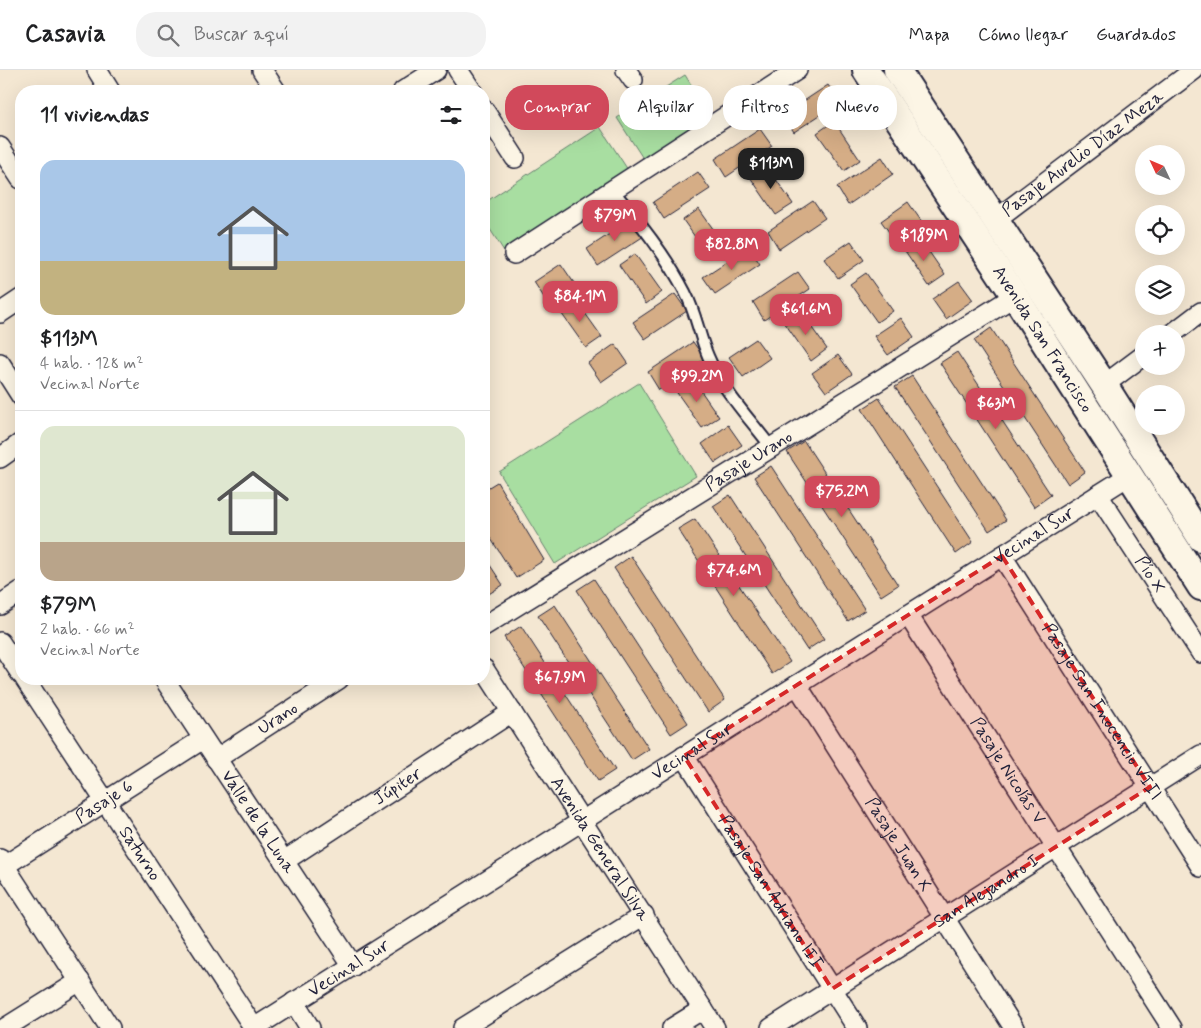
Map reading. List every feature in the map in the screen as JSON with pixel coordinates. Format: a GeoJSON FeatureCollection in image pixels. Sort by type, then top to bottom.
{"type":"FeatureCollection","features":[{"type":"Feature","properties":{"kind":"main road","name":"Avenida San Francisco"},"geometry":{"type":"LineString","coordinates":[[866,70],[1198,576]]}},
{"type":"Feature","properties":{"kind":"main road","name":"Avenida San Francisco"},"geometry":{"type":"LineString","coordinates":[[897,70],[1104,385],[1201,538]]}},
{"type":"Feature","properties":{"kind":"street"},"geometry":{"type":"LineString","coordinates":[[97,70],[106,85]]}},
{"type":"Feature","properties":{"kind":"street"},"geometry":{"type":"LineString","coordinates":[[262,70],[272,85]]}},
{"type":"Feature","properties":{"kind":"street"},"geometry":{"type":"LineString","coordinates":[[458,70],[468,85]]}},
{"type":"Feature","properties":{"kind":"street"},"geometry":{"type":"LineString","coordinates":[[514,254],[798,70]]}},
{"type":"Feature","properties":{"kind":"street","name":"Pasaje Aurelio Díaz Meza"},"geometry":{"type":"LineString","coordinates":[[995,220],[1194,70]]}},
{"type":"Feature","properties":{"kind":"street"},"geometry":{"type":"LineString","coordinates":[[411,85],[426,73]]}},
{"type":"Feature","properties":{"kind":"street"},"geometry":{"type":"LineString","coordinates":[[490,120],[514,158]]}},
{"type":"Feature","properties":{"kind":"street"},"geometry":{"type":"LineString","coordinates":[[0,147],[15,171]]}},
{"type":"Feature","properties":{"kind":"street","name":"Pasaje Urano"},"geometry":{"type":"LineString","coordinates":[[490,622],[1015,296]]}},
{"type":"Feature","properties":{"kind":"street"},"geometry":{"type":"LineString","coordinates":[[0,313],[15,303]]}},
{"type":"Feature","properties":{"kind":"street"},"geometry":{"type":"LineString","coordinates":[[1184,325],[1201,312]]}},
{"type":"Feature","properties":{"kind":"street"},"geometry":{"type":"LineString","coordinates":[[1104,385],[1135,362]]}},
{"type":"Feature","properties":{"kind":"street"},"geometry":{"type":"LineString","coordinates":[[0,363],[15,387]]}},
{"type":"Feature","properties":{"kind":"street"},"geometry":{"type":"LineString","coordinates":[[0,458],[15,448]]}},
{"type":"Feature","properties":{"kind":"street","name":"Vecinal Sur"},"geometry":{"type":"LineString","coordinates":[[254,1028],[1130,475]]}},
{"type":"Feature","properties":{"kind":"street","name":"Pío X"},"geometry":{"type":"LineString","coordinates":[[1098,495],[1201,653]]}},
{"type":"Feature","properties":{"kind":"street","name":"Pasaje San Inocencio VIII"},"geometry":{"type":"LineString","coordinates":[[1002,556],[1201,867]]}},
{"type":"Feature","properties":{"kind":"street"},"geometry":{"type":"LineString","coordinates":[[0,605],[15,595]]}},
{"type":"Feature","properties":{"kind":"street","name":"Pasaje Nicolás V"},"geometry":{"type":"LineString","coordinates":[[908,615],[1172,1028]]}},
{"type":"Feature","properties":{"kind":"street"},"geometry":{"type":"LineString","coordinates":[[0,642],[15,665]]}},
{"type":"Feature","properties":{"kind":"street","name":"Avenida General Silva"},"geometry":{"type":"LineString","coordinates":[[490,678],[716,1028]]}},
{"type":"Feature","properties":{"kind":"street","name":"Saturno"},"geometry":{"type":"LineString","coordinates":[[28,685],[254,1028]]}},
{"type":"Feature","properties":{"kind":"street","name":"Valle de la Luna"},"geometry":{"type":"LineString","coordinates":[[168,685],[352,966]]}},
{"type":"Feature","properties":{"kind":"street","name":"Urano"},"geometry":{"type":"LineString","coordinates":[[216,759],[330,685]]}},
{"type":"Feature","properties":{"kind":"street","name":"Pasaje Juan X"},"geometry":{"type":"LineString","coordinates":[[797,685],[1014,1028]]}},
{"type":"Feature","properties":{"kind":"street","name":"Júpiter"},"geometry":{"type":"LineString","coordinates":[[284,861],[512,712]]}},
{"type":"Feature","properties":{"kind":"street","name":"Pasaje 6"},"geometry":{"type":"LineString","coordinates":[[2,863],[204,739]]}},
{"type":"Feature","properties":{"kind":"street","name":"San Alejandro I"},"geometry":{"type":"LineString","coordinates":[[771,1028],[1201,755]]}},
{"type":"Feature","properties":{"kind":"street","name":"Pasaje San Adriano III"},"geometry":{"type":"LineString","coordinates":[[684,756],[856,1028]]}},
{"type":"Feature","properties":{"kind":"street"},"geometry":{"type":"LineString","coordinates":[[2,863],[110,1028]]}},
{"type":"Feature","properties":{"kind":"street"},"geometry":{"type":"LineString","coordinates":[[463,1028],[644,915]]}},
{"type":"Feature","properties":{"kind":"street"},"geometry":{"type":"LineString","coordinates":[[6,1028],[80,981]]}},
{"type":"Feature","properties":{"kind":"street"},"geometry":{"type":"LineString","coordinates":[[294,1002],[310,1028]]}},
{"type":"Feature","properties":{"kind":"street"},"geometry":{"type":"LineString","coordinates":[[672,1028],[703,1008]]}},
{"type":"Feature","properties":{"kind":"lane"},"geometry":{"type":"LineString","coordinates":[[613,190],[656,244],[695,312],[708,357],[728,391],[770,447]]}},
{"type":"Feature","properties":{"kind":"highlighted area"},"geometry":{"type":"Polygon","coordinates":[[[1002,556],[1150,787],[832,989],[684,756],[1002,556]]]}},
{"type":"Feature","properties":{"kind":"green space"},"geometry":{"type":"Polygon","coordinates":[[[685,75],[691,85],[669,85],[685,75]]]}},
{"type":"Feature","properties":{"kind":"green space"},"geometry":{"type":"Polygon","coordinates":[[[595,130],[602,130],[628,170],[504,251],[490,229],[490,199],[595,130]]]}},
{"type":"Feature","properties":{"kind":"green space"},"geometry":{"type":"Polygon","coordinates":[[[625,130],[690,130],[644,160],[625,130]]]}},
{"type":"Feature","properties":{"kind":"green space"},"geometry":{"type":"Polygon","coordinates":[[[639,383],[696,476],[555,564],[499,472],[639,383]]]}},
{"type":"Feature","properties":{"kind":"building"},"geometry":{"type":"Polygon","coordinates":[[[817,92],[817,117],[807,124],[807,99],[817,92]]]}},
{"type":"Feature","properties":{"kind":"building"},"geometry":{"type":"Polygon","coordinates":[[[758,130],[761,130],[772,146],[726,177],[715,159],[758,130]]]}},
{"type":"Feature","properties":{"kind":"building"},"geometry":{"type":"Polygon","coordinates":[[[821,130],[840,130],[860,160],[844,171],[817,133],[821,130]]]}},
{"type":"Feature","properties":{"kind":"building"},"geometry":{"type":"Polygon","coordinates":[[[882,157],[893,174],[848,205],[837,187],[882,157]]]}},
{"type":"Feature","properties":{"kind":"building"},"geometry":{"type":"Polygon","coordinates":[[[766,165],[793,204],[776,215],[750,177],[766,165]]]}},
{"type":"Feature","properties":{"kind":"building"},"geometry":{"type":"Polygon","coordinates":[[[698,172],[710,189],[664,219],[653,202],[698,172]]]}},
{"type":"Feature","properties":{"kind":"building"},"geometry":{"type":"Polygon","coordinates":[[[813,201],[825,218],[779,249],[768,231],[813,201]]]}},
{"type":"Feature","properties":{"kind":"building"},"geometry":{"type":"Polygon","coordinates":[[[908,202],[922,222],[895,240],[881,221],[908,202]]]}},
{"type":"Feature","properties":{"kind":"building"},"geometry":{"type":"Polygon","coordinates":[[[699,209],[726,247],[710,258],[683,220],[699,209]]]}},
{"type":"Feature","properties":{"kind":"building"},"geometry":{"type":"Polygon","coordinates":[[[632,219],[644,236],[598,266],[587,249],[632,219]]]}},
{"type":"Feature","properties":{"kind":"building"},"geometry":{"type":"Polygon","coordinates":[[[919,237],[945,275],[929,286],[903,248],[919,237]]]}},
{"type":"Feature","properties":{"kind":"building"},"geometry":{"type":"Polygon","coordinates":[[[851,241],[864,260],[838,278],[824,259],[851,241]]]}},
{"type":"Feature","properties":{"kind":"building"},"geometry":{"type":"Polygon","coordinates":[[[749,247],[760,264],[715,294],[703,277],[749,247]]]}},
{"type":"Feature","properties":{"kind":"building"},"geometry":{"type":"Polygon","coordinates":[[[635,254],[662,292],[646,304],[619,265],[635,254]]]}},
{"type":"Feature","properties":{"kind":"building"},"geometry":{"type":"Polygon","coordinates":[[[561,264],[574,283],[547,302],[534,282],[561,264]]]}},
{"type":"Feature","properties":{"kind":"building"},"geometry":{"type":"Polygon","coordinates":[[[798,272],[810,289],[764,320],[753,302],[798,272]]]}},
{"type":"Feature","properties":{"kind":"building"},"geometry":{"type":"Polygon","coordinates":[[[866,273],[893,311],[877,322],[850,284],[866,273]]]}},
{"type":"Feature","properties":{"kind":"building"},"geometry":{"type":"Polygon","coordinates":[[[959,281],[973,300],[946,319],[932,299],[959,281]]]}},
{"type":"Feature","properties":{"kind":"building"},"geometry":{"type":"Polygon","coordinates":[[[675,294],[687,311],[645,339],[633,322],[675,294]]]}},
{"type":"Feature","properties":{"kind":"building"},"geometry":{"type":"Polygon","coordinates":[[[575,299],[602,337],[586,348],[559,310],[575,299]]]}},
{"type":"Feature","properties":{"kind":"building"},"geometry":{"type":"Polygon","coordinates":[[[800,311],[827,349],[811,361],[784,322],[800,311]]]}},
{"type":"Feature","properties":{"kind":"building"},"geometry":{"type":"Polygon","coordinates":[[[901,318],[914,337],[888,355],[874,336],[901,318]]]}},
{"type":"Feature","properties":{"kind":"building"},"geometry":{"type":"Polygon","coordinates":[[[991,328],[1085,472],[1068,484],[974,340],[991,328]]]}},
{"type":"Feature","properties":{"kind":"building"},"geometry":{"type":"Polygon","coordinates":[[[756,339],[770,358],[743,377],[729,357],[756,339]]]}},
{"type":"Feature","properties":{"kind":"building"},"geometry":{"type":"Polygon","coordinates":[[[693,342],[705,359],[659,390],[648,372],[693,342]]]}},
{"type":"Feature","properties":{"kind":"building"},"geometry":{"type":"Polygon","coordinates":[[[615,344],[628,363],[601,382],[588,363],[615,344]]]}},
{"type":"Feature","properties":{"kind":"building"},"geometry":{"type":"Polygon","coordinates":[[[957,352],[1051,495],[1034,507],[940,363],[957,352]]]}},
{"type":"Feature","properties":{"kind":"building"},"geometry":{"type":"Polygon","coordinates":[[[838,355],[852,374],[826,392],[812,373],[838,355]]]}},
{"type":"Feature","properties":{"kind":"building"},"geometry":{"type":"Polygon","coordinates":[[[912,376],[1006,520],[989,531],[895,387],[912,376]]]}},
{"type":"Feature","properties":{"kind":"building"},"geometry":{"type":"Polygon","coordinates":[[[692,378],[719,417],[702,428],[675,390],[692,378]]]}},
{"type":"Feature","properties":{"kind":"building"},"geometry":{"type":"Polygon","coordinates":[[[879,398],[973,542],[956,554],[862,409],[879,398]]]}},
{"type":"Feature","properties":{"kind":"building"},"geometry":{"type":"Polygon","coordinates":[[[728,425],[742,445],[715,463],[702,444],[728,425]]]}},
{"type":"Feature","properties":{"kind":"building"},"geometry":{"type":"Polygon","coordinates":[[[804,441],[898,585],[881,596],[787,452],[804,441]]]}},
{"type":"Feature","properties":{"kind":"building"},"geometry":{"type":"Polygon","coordinates":[[[771,466],[865,610],[848,621],[754,477],[771,466]]]}},
{"type":"Feature","properties":{"kind":"building"},"geometry":{"type":"Polygon","coordinates":[[[497,482],[544,560],[516,578],[490,537],[490,486],[497,482]]]}},
{"type":"Feature","properties":{"kind":"building"},"geometry":{"type":"Polygon","coordinates":[[[730,495],[824,639],[807,650],[713,506],[730,495]]]}},
{"type":"Feature","properties":{"kind":"building"},"geometry":{"type":"Polygon","coordinates":[[[695,519],[790,662],[772,674],[678,529],[695,519]]]}},
{"type":"Feature","properties":{"kind":"building"},"geometry":{"type":"Polygon","coordinates":[[[631,556],[725,700],[708,712],[614,568],[631,556]]]}},
{"type":"Feature","properties":{"kind":"building"},"geometry":{"type":"Polygon","coordinates":[[[490,565],[503,585],[490,593],[490,565]]]}},
{"type":"Feature","properties":{"kind":"building"},"geometry":{"type":"Polygon","coordinates":[[[594,579],[688,723],[671,734],[577,590],[594,579]]]}},
{"type":"Feature","properties":{"kind":"building"},"geometry":{"type":"Polygon","coordinates":[[[555,605],[649,749],[632,760],[538,616],[555,605]]]}},
{"type":"Feature","properties":{"kind":"building"},"geometry":{"type":"Polygon","coordinates":[[[521,626],[615,770],[598,781],[504,637],[521,626]]]}}]}
